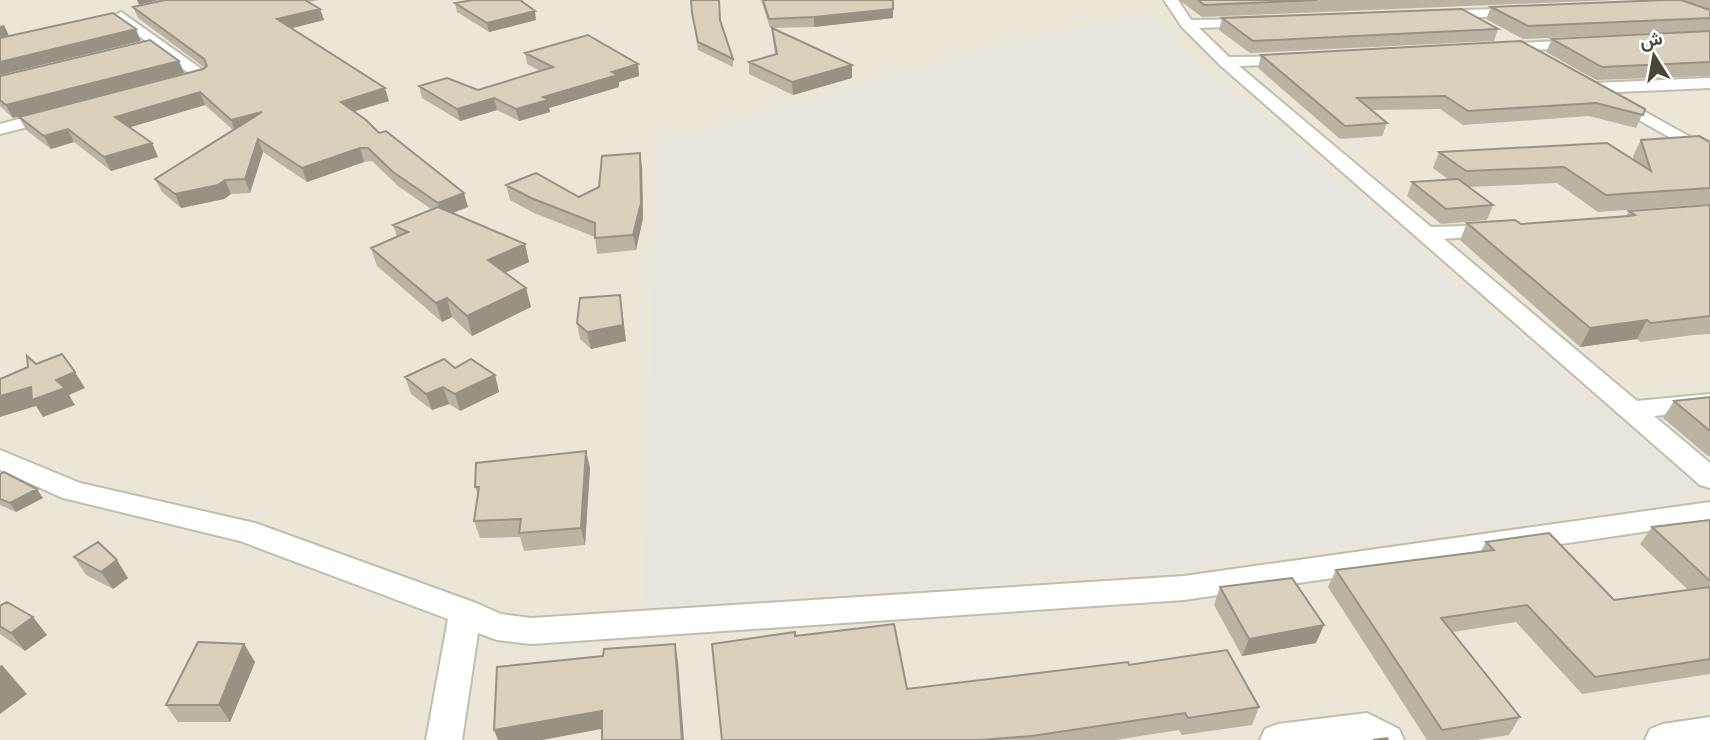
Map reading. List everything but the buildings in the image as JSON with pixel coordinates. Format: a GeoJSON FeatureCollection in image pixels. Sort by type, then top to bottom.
{"type":"FeatureCollection","features":[{"type":"Feature","properties":{"kind":"street"},"geometry":{"type":"LineString","coordinates":[[1171,0],[1187,24],[1225,62],[1710,478]]}},
{"type":"Feature","properties":{"kind":"street"},"geometry":{"type":"LineString","coordinates":[[101,21],[146,10]]}},
{"type":"Feature","properties":{"kind":"street"},"geometry":{"type":"LineString","coordinates":[[1420,16],[1542,11]]}},
{"type":"Feature","properties":{"kind":"street"},"geometry":{"type":"LineString","coordinates":[[1462,14],[1545,61]]}},
{"type":"Feature","properties":{"kind":"street"},"geometry":{"type":"LineString","coordinates":[[121,16],[202,76],[161,86]]}},
{"type":"Feature","properties":{"kind":"street"},"geometry":{"type":"LineString","coordinates":[[1187,24],[1269,21]]}},
{"type":"Feature","properties":{"kind":"street"},"geometry":{"type":"LineString","coordinates":[[1480,49],[1602,43]]}},
{"type":"Feature","properties":{"kind":"street"},"geometry":{"type":"LineString","coordinates":[[132,50],[158,44]]}},
{"type":"Feature","properties":{"kind":"street"},"geometry":{"type":"LineString","coordinates":[[1225,62],[1306,58]]}},
{"type":"Feature","properties":{"kind":"street"},"geometry":{"type":"LineString","coordinates":[[1710,83],[1587,84],[1710,155]]}},
{"type":"Feature","properties":{"kind":"street"},"geometry":{"type":"LineString","coordinates":[[0,129],[67,111]]}},
{"type":"Feature","properties":{"kind":"street"},"geometry":{"type":"LineString","coordinates":[[1425,234],[1520,227]]}},
{"type":"Feature","properties":{"kind":"street"},"geometry":{"type":"LineString","coordinates":[[1629,410],[1710,402]]}},
{"type":"Feature","properties":{"kind":"street"},"geometry":{"type":"LineString","coordinates":[[0,459],[73,491],[245,531],[465,612],[497,627],[531,631],[1184,588],[1710,512]]}},
{"type":"Feature","properties":{"kind":"street"},"geometry":{"type":"LineString","coordinates":[[443,740],[465,612]]}},
{"type":"Feature","properties":{"kind":"street"},"geometry":{"type":"LineString","coordinates":[[1278,740],[1367,729],[1386,740]]}},
{"type":"Feature","properties":{"kind":"street"},"geometry":{"type":"LineString","coordinates":[[1663,740],[1710,733]]}},
{"type":"Feature","properties":{"kind":"shaded area"},"geometry":{"type":"Polygon","coordinates":[[[0,0],[1710,0],[1710,740],[0,740],[0,0]]]}},
{"type":"Feature","properties":{"kind":"shaded area"},"geometry":{"type":"Polygon","coordinates":[[[1145,15],[1710,497],[1151,573],[643,607],[658,143],[1019,41],[1145,15]]]}}]}
